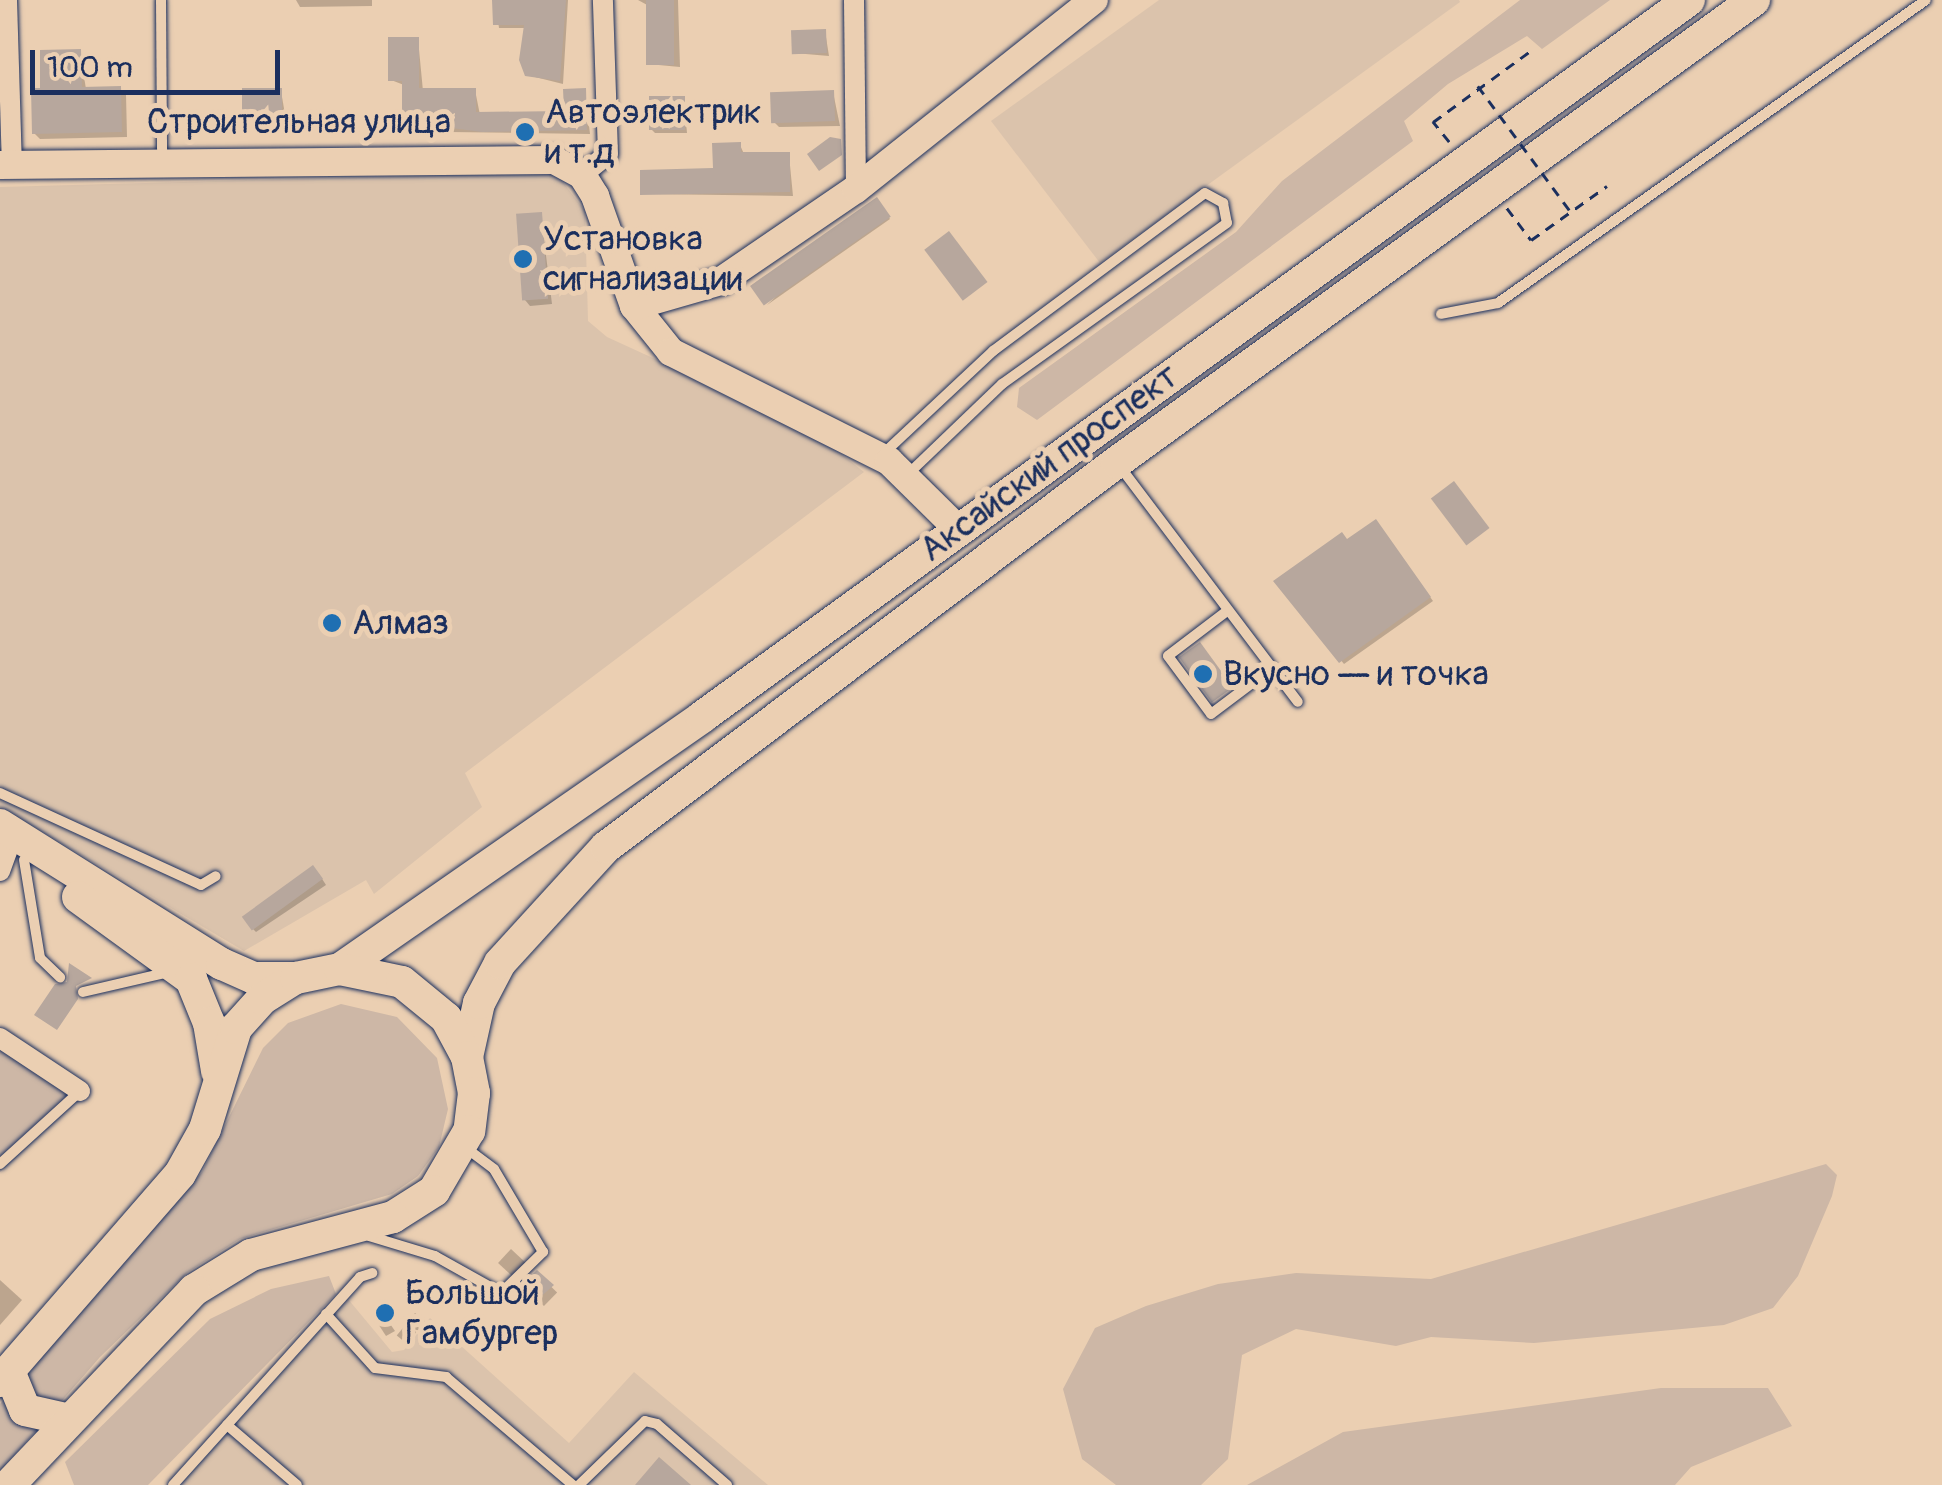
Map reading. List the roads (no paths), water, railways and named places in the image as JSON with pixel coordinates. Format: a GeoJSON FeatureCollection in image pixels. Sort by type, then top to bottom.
{"type":"FeatureCollection","features":[{"type":"Feature","properties":{"kind":"main road","name":"Аксайский проспект"},"geometry":{"type":"LineString","coordinates":[[340,969],[958,530],[1689,0]]}},
{"type":"Feature","properties":{"kind":"main road","name":"Аксайский проспект"},"geometry":{"type":"LineString","coordinates":[[467,1058],[479,1003],[500,964],[606,847],[1117,462],[1754,0]]}},
{"type":"Feature","properties":{"kind":"main road"},"geometry":{"type":"LineString","coordinates":[[6,850],[180,969],[210,1023],[218,1073]]}},
{"type":"Feature","properties":{"kind":"main road"},"geometry":{"type":"LineString","coordinates":[[6,850],[254,978],[296,978],[340,969],[402,982],[446,1018],[467,1058],[474,1093],[464,1145],[434,1190],[393,1217],[252,1256],[194,1290],[66,1419],[22,1481]]}},
{"type":"Feature","properties":{"kind":"main road"},"geometry":{"type":"LineString","coordinates":[[66,1419],[25,1410],[5,1376],[180,1174],[205,1129],[218,1073],[236,1028],[262,999],[296,978]]}},
{"type":"Feature","properties":{"kind":"street"},"geometry":{"type":"LineString","coordinates":[[6,165],[7,0]]}},
{"type":"Feature","properties":{"kind":"street"},"geometry":{"type":"LineString","coordinates":[[603,0],[608,154],[582,175],[616,246],[634,306],[670,352],[882,456],[958,530]]}},
{"type":"Feature","properties":{"kind":"street"},"geometry":{"type":"LineString","coordinates":[[854,0],[856,189]]}},
{"type":"Feature","properties":{"kind":"street"},"geometry":{"type":"LineString","coordinates":[[634,306],[722,282],[856,189],[1094,0]]}},
{"type":"Feature","properties":{"kind":"street","name":"Строительная улица"},"geometry":{"type":"LineString","coordinates":[[6,165],[162,160],[554,160],[582,175]]}},
{"type":"Feature","properties":{"kind":"street"},"geometry":{"type":"LineString","coordinates":[[0,1038],[80,1091]]}},
{"type":"Feature","properties":{"kind":"lane"},"geometry":{"type":"LineString","coordinates":[[161,0],[162,160]]}},
{"type":"Feature","properties":{"kind":"lane"},"geometry":{"type":"LineString","coordinates":[[1441,314],[1498,303],[1926,0]]}},
{"type":"Feature","properties":{"kind":"lane"},"geometry":{"type":"LineString","coordinates":[[882,456],[993,351],[1204,193],[1223,203],[1228,223],[1002,384],[906,477]]}},
{"type":"Feature","properties":{"kind":"lane"},"geometry":{"type":"LineString","coordinates":[[1117,462],[1298,702]]}},
{"type":"Feature","properties":{"kind":"lane"},"geometry":{"type":"LineString","coordinates":[[1227,611],[1168,656],[1212,714],[1272,668]]}},
{"type":"Feature","properties":{"kind":"lane"},"geometry":{"type":"LineString","coordinates":[[0,793],[201,885],[216,876]]}},
{"type":"Feature","properties":{"kind":"lane"},"geometry":{"type":"LineString","coordinates":[[6,850],[40,958],[60,977]]}},
{"type":"Feature","properties":{"kind":"lane"},"geometry":{"type":"LineString","coordinates":[[83,992],[180,969]]}},
{"type":"Feature","properties":{"kind":"lane"},"geometry":{"type":"LineString","coordinates":[[0,1164],[80,1091]]}},
{"type":"Feature","properties":{"kind":"lane"},"geometry":{"type":"LineString","coordinates":[[344,1231],[435,1256],[501,1293],[544,1252],[494,1170],[464,1145]]}},
{"type":"Feature","properties":{"kind":"lane"},"geometry":{"type":"LineString","coordinates":[[173,1485],[326,1314],[372,1273]]}},
{"type":"Feature","properties":{"kind":"lane"},"geometry":{"type":"LineString","coordinates":[[326,1314],[376,1368],[446,1377],[576,1485],[645,1421],[658,1424],[727,1485]]}},
{"type":"Feature","properties":{"kind":"lane"},"geometry":{"type":"LineString","coordinates":[[227,1425],[297,1485]]}},
{"type":"Feature","properties":{"kind":"place","name":"Автоэлектрик и т.д"},"geometry":{"type":"Point","coordinates":[525,132]}},
{"type":"Feature","properties":{"kind":"place","name":"Установка сигнализации"},"geometry":{"type":"Point","coordinates":[523,259]}},
{"type":"Feature","properties":{"kind":"place","name":"Алмаз"},"geometry":{"type":"Point","coordinates":[332,623]}},
{"type":"Feature","properties":{"kind":"place","name":"Вкусно — и точка"},"geometry":{"type":"Point","coordinates":[1203,674]}},
{"type":"Feature","properties":{"kind":"place","name":"Большой Гамбургер"},"geometry":{"type":"Point","coordinates":[385,1313]}}]}
